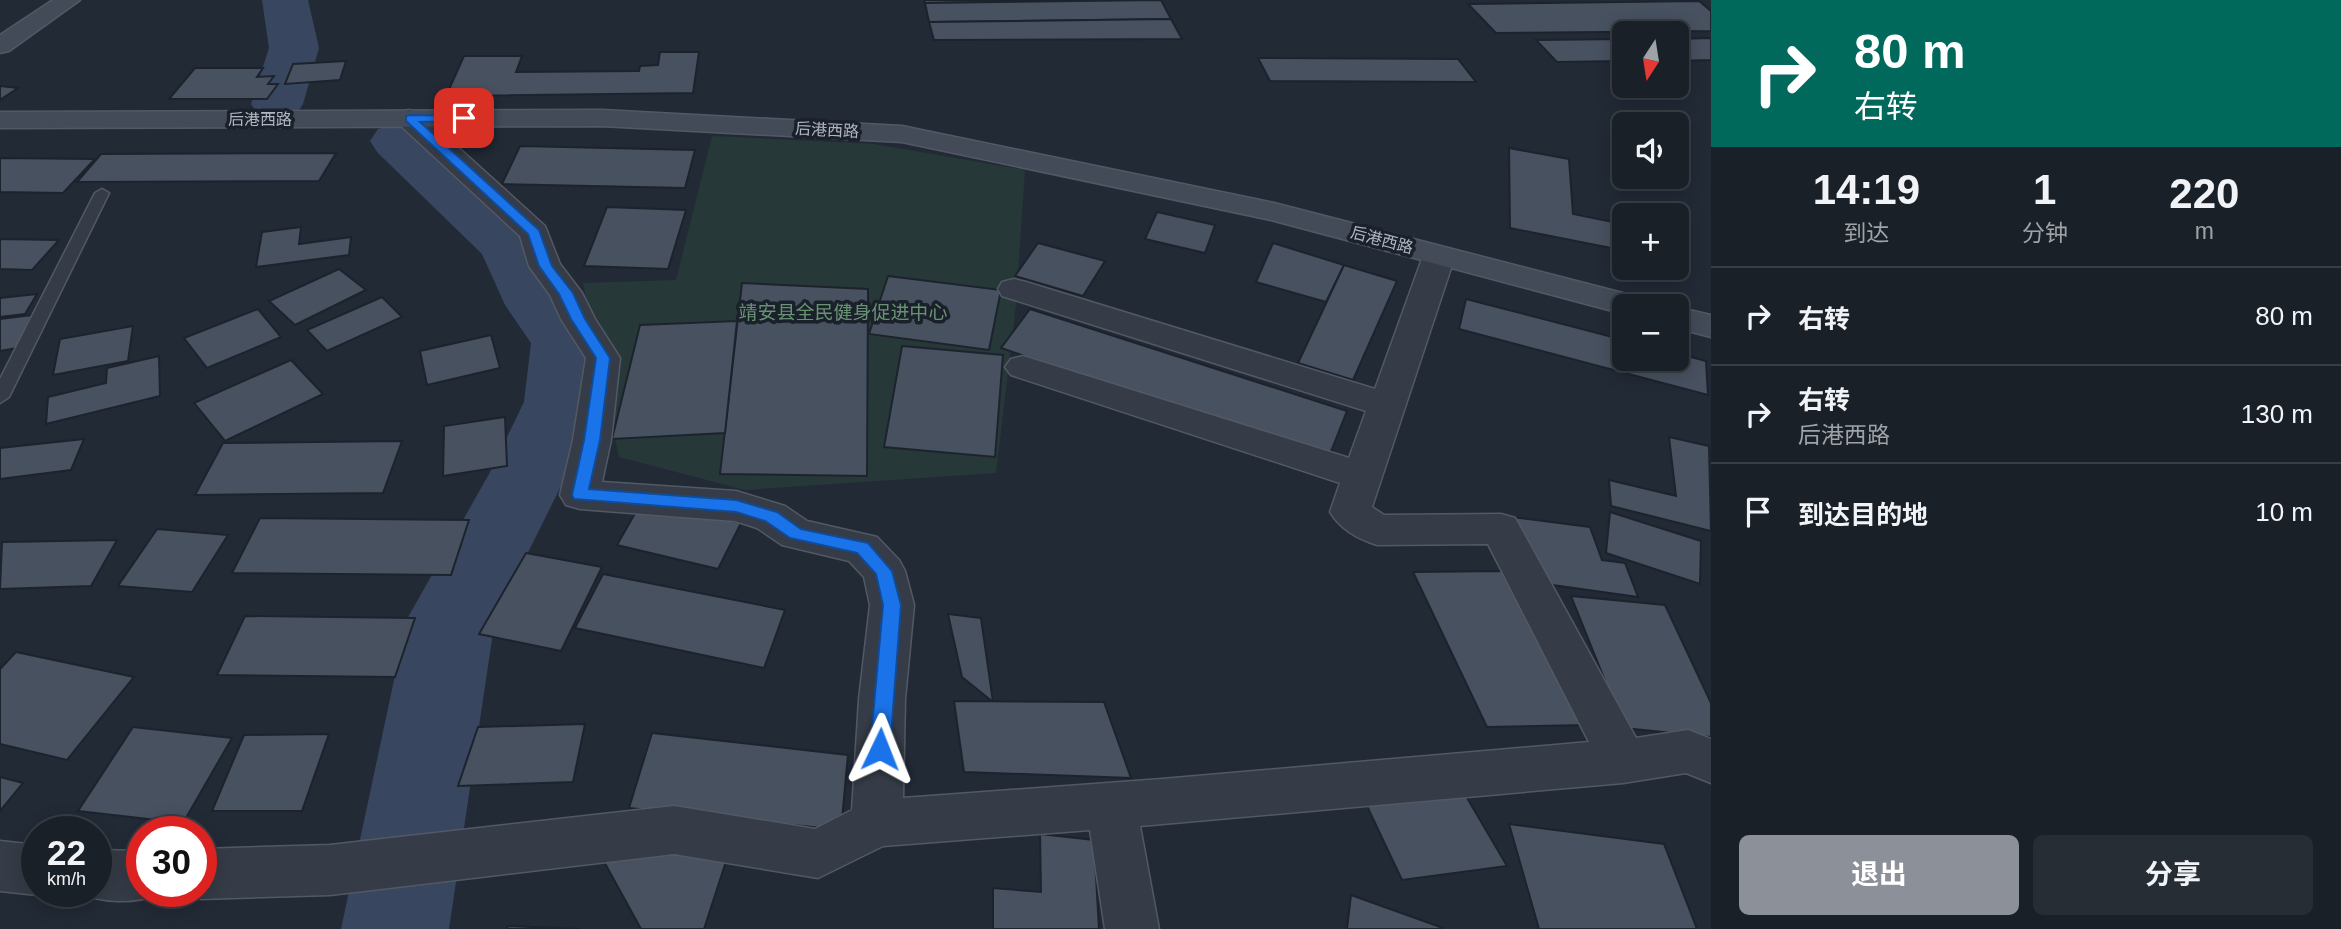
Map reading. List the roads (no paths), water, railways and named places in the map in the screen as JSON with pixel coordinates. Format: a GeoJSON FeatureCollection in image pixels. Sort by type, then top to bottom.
{"type":"FeatureCollection","features":[{"type":"Feature","properties":{"kind":"main road"},"geometry":{"type":"LineString","coordinates":[[0,46],[69,0]]}},
{"type":"Feature","properties":{"kind":"main road","name":"后港西路"},"geometry":{"type":"LineString","coordinates":[[0,120],[602,118],[902,134],[1274,212],[1612,300]]}},
{"type":"Feature","properties":{"kind":"main road"},"geometry":{"type":"LineString","coordinates":[[1689,320],[1711,326]]}},
{"type":"Feature","properties":{"kind":"street"},"geometry":{"type":"LineString","coordinates":[[410,118],[534,233],[545,266],[566,293],[578,319],[603,358],[592,440],[580,495],[736,506],[771,517],[796,534],[862,548],[884,571],[892,605],[882,699],[877,823]]}},
{"type":"Feature","properties":{"kind":"street"},"geometry":{"type":"LineString","coordinates":[[1439,256],[1350,512],[1377,530],[1501,529],[1623,761]]}},
{"type":"Feature","properties":{"kind":"street"},"geometry":{"type":"LineString","coordinates":[[1014,289],[1387,405]]}},
{"type":"Feature","properties":{"kind":"street"},"geometry":{"type":"LineString","coordinates":[[1023,367],[1362,476]]}},
{"type":"Feature","properties":{"kind":"street"},"geometry":{"type":"LineString","coordinates":[[217,874],[330,870],[674,830],[818,854],[877,823],[1111,806],[1623,761],[1688,751],[1711,761]]}},
{"type":"Feature","properties":{"kind":"street"},"geometry":{"type":"LineString","coordinates":[[1111,806],[1132,929]]}},
{"type":"Feature","properties":{"kind":"street"},"geometry":{"type":"LineString","coordinates":[[0,866],[21,868]]}},
{"type":"Feature","properties":{"kind":"lane"},"geometry":{"type":"LineString","coordinates":[[0,397],[102,193]]}},
{"type":"Feature","properties":{"kind":"waterway"},"geometry":{"type":"LineString","coordinates":[[277,104],[294,48],[285,0]]}},
{"type":"Feature","properties":{"kind":"waterway"},"geometry":{"type":"LineString","coordinates":[[395,929],[451,619],[528,474],[560,402],[565,343],[538,305],[510,246],[398,141]]}},
{"type":"Feature","properties":{"kind":"park label","name":"靖安县全民健身促进中心"},"geometry":{"type":"Point","coordinates":[843,312]}}]}
